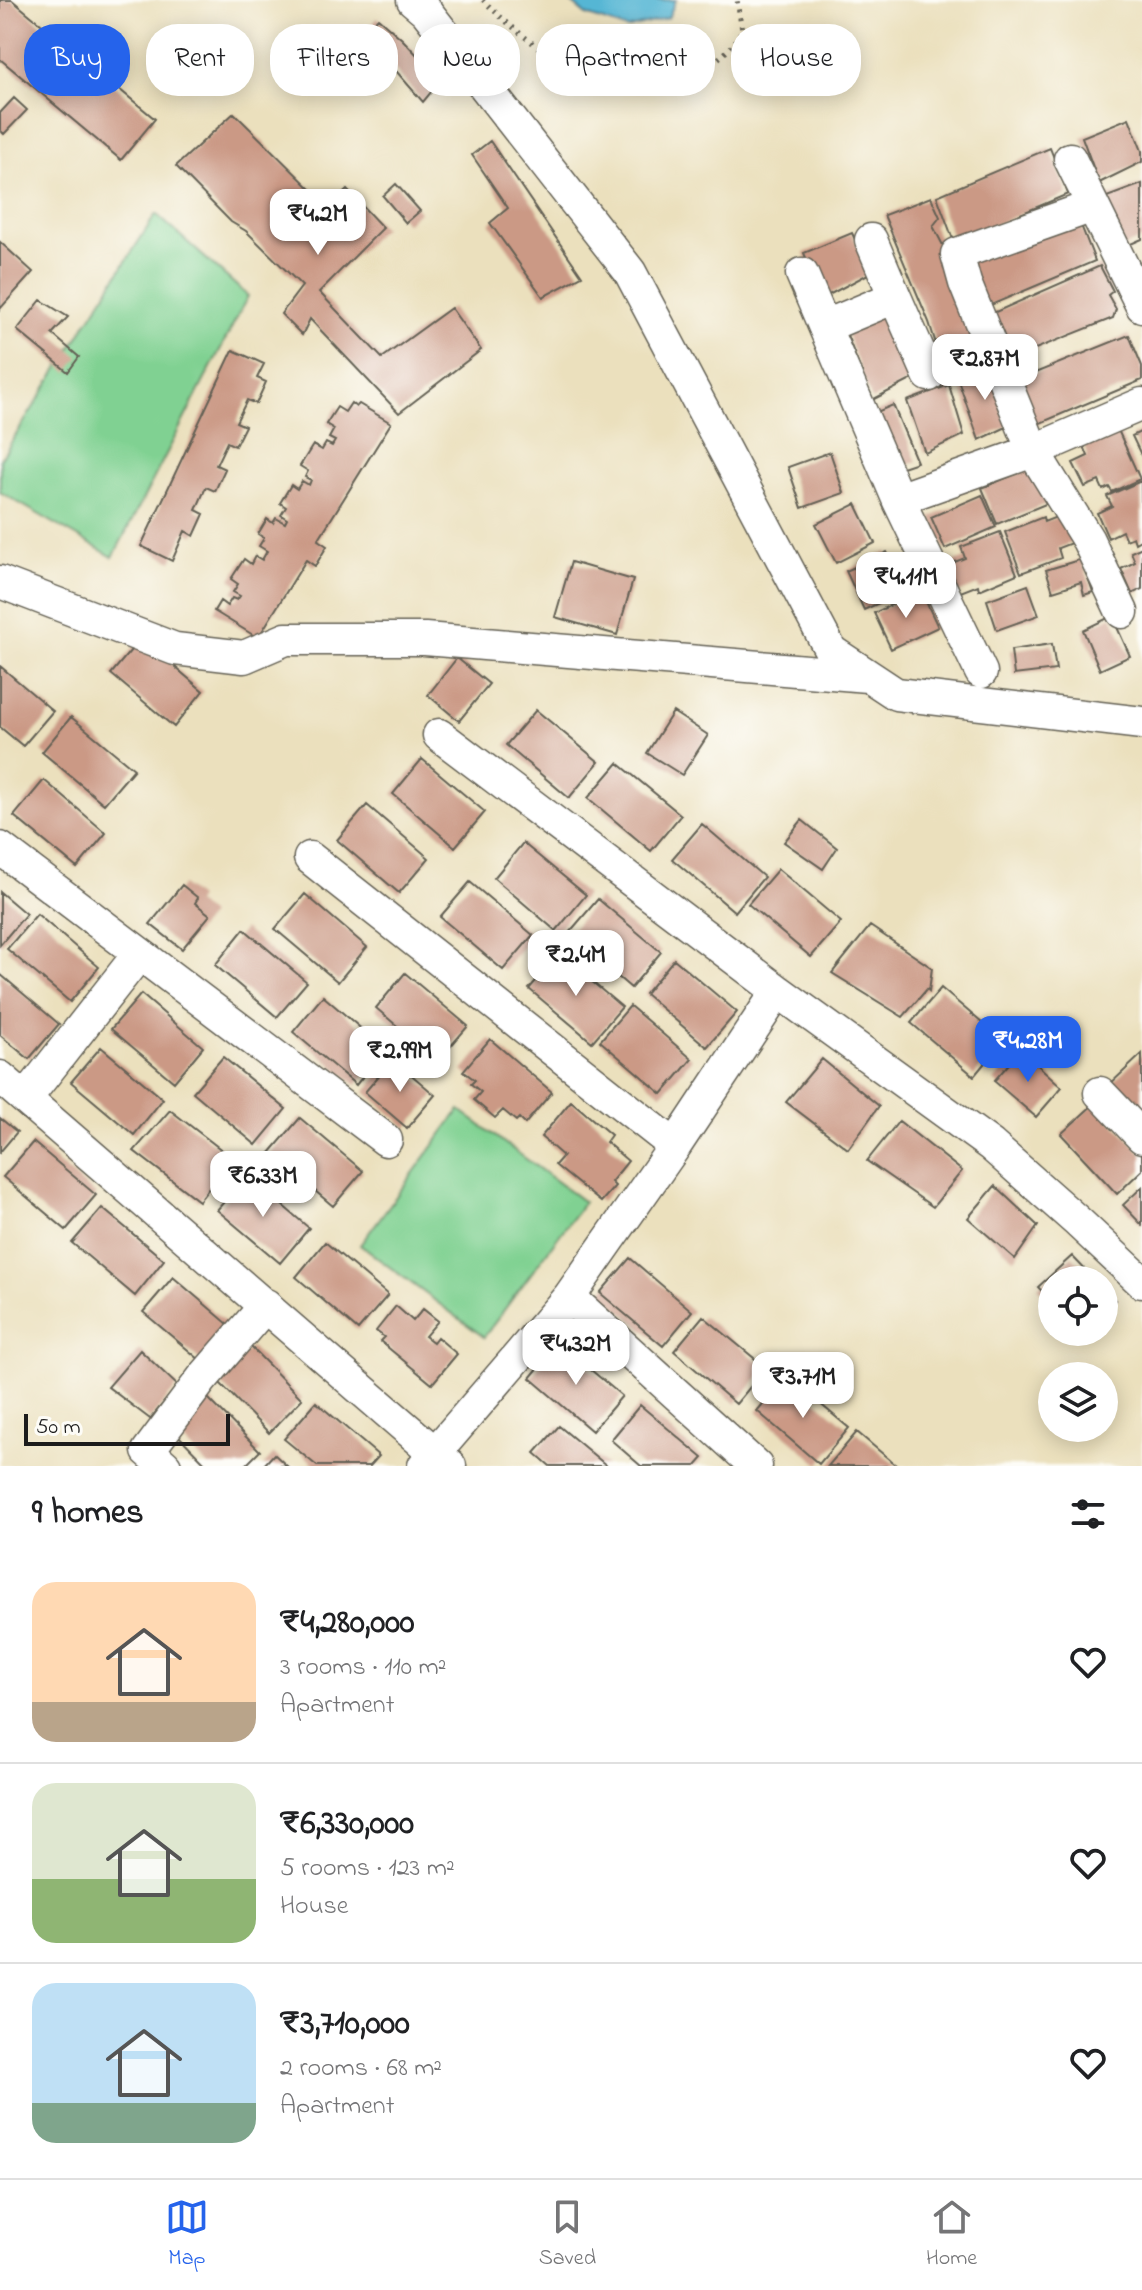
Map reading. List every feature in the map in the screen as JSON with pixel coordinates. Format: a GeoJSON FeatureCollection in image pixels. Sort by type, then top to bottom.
{"type":"FeatureCollection","features":[{"type":"Feature","properties":{"kind":"street"},"geometry":{"type":"LineString","coordinates":[[413,0],[426,11],[630,272],[831,651],[896,694],[1142,723]]}},
{"type":"Feature","properties":{"kind":"street"},"geometry":{"type":"LineString","coordinates":[[1070,159],[1142,306]]}},
{"type":"Feature","properties":{"kind":"street"},"geometry":{"type":"LineString","coordinates":[[1093,206],[957,254],[965,283],[1033,451],[1088,540],[1122,612]]}},
{"type":"Feature","properties":{"kind":"street"},"geometry":{"type":"LineString","coordinates":[[871,240],[929,375]]}},
{"type":"Feature","properties":{"kind":"street"},"geometry":{"type":"LineString","coordinates":[[802,274],[898,499],[981,672]]}},
{"type":"Feature","properties":{"kind":"street"},"geometry":{"type":"LineString","coordinates":[[826,326],[895,297]]}},
{"type":"Feature","properties":{"kind":"street"},"geometry":{"type":"LineString","coordinates":[[898,499],[1033,451],[1142,404]]}},
{"type":"Feature","properties":{"kind":"street"},"geometry":{"type":"LineString","coordinates":[[0,582],[175,649],[244,657],[286,639],[425,639],[871,676]]}},
{"type":"Feature","properties":{"kind":"street"},"geometry":{"type":"LineString","coordinates":[[439,735],[778,991],[991,1145],[1142,1282]]}},
{"type":"Feature","properties":{"kind":"street"},"geometry":{"type":"LineString","coordinates":[[0,848],[386,1140]]}},
{"type":"Feature","properties":{"kind":"street"},"geometry":{"type":"LineString","coordinates":[[310,858],[675,1146]]}},
{"type":"Feature","properties":{"kind":"street"},"geometry":{"type":"LineString","coordinates":[[26,1098],[139,954]]}},
{"type":"Feature","properties":{"kind":"street"},"geometry":{"type":"LineString","coordinates":[[0,1077],[266,1305],[436,1462],[569,1297],[778,991]]}},
{"type":"Feature","properties":{"kind":"street"},"geometry":{"type":"LineString","coordinates":[[1100,1093],[1142,1137]]}},
{"type":"Feature","properties":{"kind":"street"},"geometry":{"type":"LineString","coordinates":[[569,1297],[756,1466]]}},
{"type":"Feature","properties":{"kind":"street"},"geometry":{"type":"LineString","coordinates":[[165,1466],[148,1451],[202,1379],[266,1305]]}},
{"type":"Feature","properties":{"kind":"path"},"geometry":{"type":"LineString","coordinates":[[483,0],[525,37],[578,72],[615,90],[656,89],[682,80],[729,50],[742,30],[737,0]]}},
{"type":"Feature","properties":{"kind":"green space"},"geometry":{"type":"Polygon","coordinates":[[[156,214],[248,296],[113,557],[0,492],[0,460],[156,214]]]}},
{"type":"Feature","properties":{"kind":"green space"},"geometry":{"type":"Polygon","coordinates":[[[460,1110],[584,1202],[484,1337],[360,1245],[460,1110]]]}},
{"type":"Feature","properties":{"kind":"water"},"geometry":{"type":"Polygon","coordinates":[[[568,0],[676,0],[668,18],[646,24],[612,24],[586,15],[568,0]]]}},
{"type":"Feature","properties":{"kind":"building"},"geometry":{"type":"Polygon","coordinates":[[[0,0],[12,0],[41,24],[24,24],[24,79],[0,59],[0,0]]]}},
{"type":"Feature","properties":{"kind":"building"},"geometry":{"type":"Polygon","coordinates":[[[398,36],[414,52],[414,92],[398,73],[398,36]]]}},
{"type":"Feature","properties":{"kind":"building"},"geometry":{"type":"Polygon","coordinates":[[[44,96],[127,96],[155,119],[121,160],[44,96]]]}},
{"type":"Feature","properties":{"kind":"building"},"geometry":{"type":"Polygon","coordinates":[[[14,98],[27,110],[4,134],[0,130],[0,113],[14,98]]]}},
{"type":"Feature","properties":{"kind":"building"},"geometry":{"type":"Polygon","coordinates":[[[234,113],[329,207],[347,190],[383,228],[319,292],[382,358],[451,308],[481,350],[399,413],[310,319],[302,335],[281,314],[302,286],[246,231],[231,222],[176,166],[234,113]]]}},
{"type":"Feature","properties":{"kind":"building"},"geometry":{"type":"Polygon","coordinates":[[[1129,118],[1142,151],[1142,162],[1099,183],[1082,137],[1129,118]]]}},
{"type":"Feature","properties":{"kind":"building"},"geometry":{"type":"Polygon","coordinates":[[[490,141],[582,276],[543,297],[490,223],[508,208],[472,155],[490,141]]]}},
{"type":"Feature","properties":{"kind":"building"},"geometry":{"type":"Polygon","coordinates":[[[1050,148],[1068,194],[954,242],[937,196],[1050,148]]]}},
{"type":"Feature","properties":{"kind":"building"},"geometry":{"type":"Polygon","coordinates":[[[396,184],[420,211],[406,223],[383,196],[396,184]]]}},
{"type":"Feature","properties":{"kind":"building"},"geometry":{"type":"Polygon","coordinates":[[[1142,184],[1142,239],[1124,247],[1104,198],[1142,184]]]}},
{"type":"Feature","properties":{"kind":"building"},"geometry":{"type":"Polygon","coordinates":[[[931,197],[940,217],[933,226],[948,255],[986,352],[944,369],[929,322],[884,215],[931,197]]]}},
{"type":"Feature","properties":{"kind":"building"},"geometry":{"type":"Polygon","coordinates":[[[1077,215],[1095,261],[979,310],[962,257],[1077,215]]]}},
{"type":"Feature","properties":{"kind":"building"},"geometry":{"type":"Polygon","coordinates":[[[852,233],[870,273],[823,298],[804,253],[852,233]]]}},
{"type":"Feature","properties":{"kind":"building"},"geometry":{"type":"Polygon","coordinates":[[[0,242],[33,272],[0,309],[0,242]]]}},
{"type":"Feature","properties":{"kind":"building"},"geometry":{"type":"Polygon","coordinates":[[[1100,266],[1113,291],[1108,295],[1116,309],[1113,318],[1005,361],[984,317],[1100,266]]]}},
{"type":"Feature","properties":{"kind":"building"},"geometry":{"type":"Polygon","coordinates":[[[41,300],[68,317],[52,334],[79,357],[68,372],[17,330],[41,300]]]}},
{"type":"Feature","properties":{"kind":"building"},"geometry":{"type":"Polygon","coordinates":[[[887,313],[915,378],[872,400],[844,327],[887,313]]]}},
{"type":"Feature","properties":{"kind":"building"},"geometry":{"type":"Polygon","coordinates":[[[1129,335],[1142,366],[1142,380],[1031,427],[1015,381],[1129,335]]]}},
{"type":"Feature","properties":{"kind":"building"},"geometry":{"type":"Polygon","coordinates":[[[233,350],[264,364],[257,378],[266,382],[256,404],[247,400],[236,422],[245,426],[235,446],[227,442],[216,465],[225,469],[215,491],[206,487],[196,510],[204,514],[194,536],[185,531],[172,561],[141,546],[233,350]]]}},
{"type":"Feature","properties":{"kind":"building"},"geometry":{"type":"Polygon","coordinates":[[[991,365],[1013,424],[979,440],[957,377],[991,365]]]}},
{"type":"Feature","properties":{"kind":"building"},"geometry":{"type":"Polygon","coordinates":[[[949,385],[964,435],[925,453],[907,401],[949,385]]]}},
{"type":"Feature","properties":{"kind":"building"},"geometry":{"type":"Polygon","coordinates":[[[351,403],[356,407],[359,404],[391,423],[318,540],[327,546],[315,566],[306,560],[258,638],[214,611],[220,601],[227,606],[232,598],[237,600],[240,596],[233,592],[238,584],[231,579],[244,559],[251,564],[255,556],[262,560],[267,551],[259,546],[264,538],[258,534],[267,519],[273,523],[276,518],[285,523],[287,519],[281,515],[286,507],[280,503],[291,485],[297,489],[302,481],[309,485],[311,480],[305,477],[308,471],[300,466],[313,445],[322,450],[326,443],[332,446],[335,441],[329,438],[334,429],[326,424],[337,407],[345,412],[351,403]]]}},
{"type":"Feature","properties":{"kind":"building"},"geometry":{"type":"Polygon","coordinates":[[[893,405],[917,462],[899,468],[872,414],[893,405]]]}},
{"type":"Feature","properties":{"kind":"building"},"geometry":{"type":"Polygon","coordinates":[[[1118,430],[1140,479],[1112,492],[1109,487],[1103,490],[1099,481],[1085,487],[1073,463],[1088,456],[1084,446],[1118,430]]]}},
{"type":"Feature","properties":{"kind":"building"},"geometry":{"type":"Polygon","coordinates":[[[1142,431],[1142,457],[1132,436],[1142,431]]]}},
{"type":"Feature","properties":{"kind":"building"},"geometry":{"type":"Polygon","coordinates":[[[830,452],[844,493],[802,508],[788,467],[830,452]]]}},
{"type":"Feature","properties":{"kind":"building"},"geometry":{"type":"Polygon","coordinates":[[[1028,469],[1048,503],[997,524],[982,488],[1028,469]]]}},
{"type":"Feature","properties":{"kind":"building"},"geometry":{"type":"Polygon","coordinates":[[[1141,481],[1142,539],[1135,543],[1133,537],[1126,540],[1122,531],[1108,538],[1097,513],[1112,506],[1107,496],[1141,481]]]}},
{"type":"Feature","properties":{"kind":"building"},"geometry":{"type":"Polygon","coordinates":[[[982,495],[996,527],[945,549],[931,517],[982,495]]]}},
{"type":"Feature","properties":{"kind":"building"},"geometry":{"type":"Polygon","coordinates":[[[856,504],[875,543],[836,563],[816,524],[856,504]]]}},
{"type":"Feature","properties":{"kind":"building"},"geometry":{"type":"Polygon","coordinates":[[[1064,514],[1074,542],[1058,548],[1061,558],[1021,573],[1005,532],[1043,517],[1044,522],[1064,514]]]}},
{"type":"Feature","properties":{"kind":"building"},"geometry":{"type":"Polygon","coordinates":[[[1000,532],[1017,574],[979,590],[978,585],[958,593],[947,565],[965,558],[961,547],[1000,532]]]}},
{"type":"Feature","properties":{"kind":"building"},"geometry":{"type":"Polygon","coordinates":[[[1142,547],[1142,589],[1132,594],[1121,569],[1135,562],[1131,552],[1142,547]]]}},
{"type":"Feature","properties":{"kind":"building"},"geometry":{"type":"Polygon","coordinates":[[[887,552],[905,591],[864,610],[846,571],[887,552]]]}},
{"type":"Feature","properties":{"kind":"building"},"geometry":{"type":"Polygon","coordinates":[[[1082,559],[1093,592],[1084,595],[1081,582],[1053,591],[1046,570],[1082,559]]]}},
{"type":"Feature","properties":{"kind":"building"},"geometry":{"type":"Polygon","coordinates":[[[571,562],[633,580],[617,635],[555,617],[571,562]]]}},
{"type":"Feature","properties":{"kind":"building"},"geometry":{"type":"Polygon","coordinates":[[[1028,585],[1039,615],[997,630],[987,600],[1028,585]]]}},
{"type":"Feature","properties":{"kind":"building"},"geometry":{"type":"Polygon","coordinates":[[[921,591],[938,627],[891,649],[874,613],[921,591]]]}},
{"type":"Feature","properties":{"kind":"building"},"geometry":{"type":"Polygon","coordinates":[[[1112,616],[1130,656],[1100,670],[1083,630],[1112,616]]]}},
{"type":"Feature","properties":{"kind":"building"},"geometry":{"type":"Polygon","coordinates":[[[141,638],[203,691],[174,727],[111,674],[141,638]]]}},
{"type":"Feature","properties":{"kind":"building"},"geometry":{"type":"Polygon","coordinates":[[[1052,644],[1056,670],[1014,675],[1011,650],[1052,644]]]}},
{"type":"Feature","properties":{"kind":"building"},"geometry":{"type":"Polygon","coordinates":[[[457,658],[489,684],[459,721],[428,695],[457,658]]]}},
{"type":"Feature","properties":{"kind":"building"},"geometry":{"type":"Polygon","coordinates":[[[0,666],[53,711],[23,746],[0,727],[0,666]]]}},
{"type":"Feature","properties":{"kind":"building"},"geometry":{"type":"Polygon","coordinates":[[[536,710],[599,762],[569,798],[506,745],[536,710]]]}},
{"type":"Feature","properties":{"kind":"building"},"geometry":{"type":"Polygon","coordinates":[[[673,712],[708,735],[682,775],[647,753],[673,712]]]}},
{"type":"Feature","properties":{"kind":"building"},"geometry":{"type":"Polygon","coordinates":[[[71,717],[134,769],[104,804],[42,752],[71,717]]]}},
{"type":"Feature","properties":{"kind":"building"},"geometry":{"type":"Polygon","coordinates":[[[422,759],[485,812],[455,847],[393,794],[422,759]]]}},
{"type":"Feature","properties":{"kind":"building"},"geometry":{"type":"Polygon","coordinates":[[[618,763],[681,815],[651,851],[588,798],[618,763]]]}},
{"type":"Feature","properties":{"kind":"building"},"geometry":{"type":"Polygon","coordinates":[[[44,780],[106,833],[77,868],[14,816],[44,780]]]}},
{"type":"Feature","properties":{"kind":"building"},"geometry":{"type":"Polygon","coordinates":[[[367,805],[429,858],[399,893],[337,840],[367,805]]]}},
{"type":"Feature","properties":{"kind":"building"},"geometry":{"type":"Polygon","coordinates":[[[802,820],[837,848],[823,869],[784,842],[802,820]]]}},
{"type":"Feature","properties":{"kind":"building"},"geometry":{"type":"Polygon","coordinates":[[[702,824],[764,877],[735,912],[672,859],[702,824]]]}},
{"type":"Feature","properties":{"kind":"building"},"geometry":{"type":"Polygon","coordinates":[[[523,843],[586,895],[556,931],[494,878],[523,843]]]}},
{"type":"Feature","properties":{"kind":"building"},"geometry":{"type":"Polygon","coordinates":[[[778,869],[841,922],[811,957],[748,904],[778,869]]]}},
{"type":"Feature","properties":{"kind":"building"},"geometry":{"type":"Polygon","coordinates":[[[470,882],[533,935],[503,970],[440,917],[470,882]]]}},
{"type":"Feature","properties":{"kind":"building"},"geometry":{"type":"Polygon","coordinates":[[[182,885],[198,898],[195,903],[210,915],[182,949],[150,924],[182,885]]]}},
{"type":"Feature","properties":{"kind":"building"},"geometry":{"type":"Polygon","coordinates":[[[0,892],[26,914],[0,945],[0,892]]]}},
{"type":"Feature","properties":{"kind":"building"},"geometry":{"type":"Polygon","coordinates":[[[305,894],[367,947],[338,982],[275,929],[305,894]]]}},
{"type":"Feature","properties":{"kind":"building"},"geometry":{"type":"Polygon","coordinates":[[[598,899],[661,952],[631,988],[568,934],[598,899]]]}},
{"type":"Feature","properties":{"kind":"building"},"geometry":{"type":"Polygon","coordinates":[[[37,914],[99,967],[70,1002],[7,949],[37,914]]]}},
{"type":"Feature","properties":{"kind":"building"},"geometry":{"type":"Polygon","coordinates":[[[870,926],[932,968],[929,991],[927,989],[903,1017],[832,973],[870,926]]]}},
{"type":"Feature","properties":{"kind":"building"},"geometry":{"type":"Polygon","coordinates":[[[244,929],[307,982],[277,1017],[215,965],[244,929]]]}},
{"type":"Feature","properties":{"kind":"building"},"geometry":{"type":"Polygon","coordinates":[[[559,954],[622,1007],[592,1042],[529,989],[559,954]]]}},
{"type":"Feature","properties":{"kind":"building"},"geometry":{"type":"Polygon","coordinates":[[[674,959],[737,1012],[707,1047],[645,994],[674,959]]]}},
{"type":"Feature","properties":{"kind":"building"},"geometry":{"type":"Polygon","coordinates":[[[405,973],[468,1026],[438,1061],[376,1008],[405,973]]]}},
{"type":"Feature","properties":{"kind":"building"},"geometry":{"type":"Polygon","coordinates":[[[0,974],[59,1024],[29,1059],[0,1035],[0,974]]]}},
{"type":"Feature","properties":{"kind":"building"},"geometry":{"type":"Polygon","coordinates":[[[941,988],[1003,1041],[974,1076],[911,1023],[941,988]]]}},
{"type":"Feature","properties":{"kind":"building"},"geometry":{"type":"Polygon","coordinates":[[[141,994],[203,1047],[174,1082],[111,1029],[141,994]]]}},
{"type":"Feature","properties":{"kind":"building"},"geometry":{"type":"Polygon","coordinates":[[[323,996],[385,1049],[356,1085],[293,1032],[323,996]]]}},
{"type":"Feature","properties":{"kind":"building"},"geometry":{"type":"Polygon","coordinates":[[[630,1006],[692,1059],[662,1094],[600,1041],[630,1006]]]}},
{"type":"Feature","properties":{"kind":"building"},"geometry":{"type":"Polygon","coordinates":[[[490,1039],[552,1092],[525,1124],[503,1110],[495,1118],[474,1100],[481,1092],[471,1084],[475,1080],[463,1071],[490,1039]]]}},
{"type":"Feature","properties":{"kind":"building"},"geometry":{"type":"Polygon","coordinates":[[[101,1047],[163,1099],[134,1135],[71,1082],[101,1047]]]}},
{"type":"Feature","properties":{"kind":"building"},"geometry":{"type":"Polygon","coordinates":[[[1021,1050],[1062,1087],[1036,1117],[994,1081],[1021,1050]]]}},
{"type":"Feature","properties":{"kind":"building"},"geometry":{"type":"Polygon","coordinates":[[[1142,1054],[1142,1122],[1108,1086],[1142,1054]]]}},
{"type":"Feature","properties":{"kind":"building"},"geometry":{"type":"Polygon","coordinates":[[[223,1057],[286,1109],[256,1145],[193,1092],[223,1057]]]}},
{"type":"Feature","properties":{"kind":"building"},"geometry":{"type":"Polygon","coordinates":[[[393,1059],[435,1095],[407,1128],[365,1092],[393,1059]]]}},
{"type":"Feature","properties":{"kind":"building"},"geometry":{"type":"Polygon","coordinates":[[[822,1059],[879,1106],[848,1149],[786,1102],[822,1059]]]}},
{"type":"Feature","properties":{"kind":"building"},"geometry":{"type":"Polygon","coordinates":[[[571,1101],[611,1135],[606,1142],[628,1161],[611,1182],[615,1186],[601,1202],[555,1165],[563,1156],[541,1137],[571,1101]]]}},
{"type":"Feature","properties":{"kind":"building"},"geometry":{"type":"Polygon","coordinates":[[[1095,1103],[1142,1153],[1142,1170],[1117,1194],[1061,1134],[1095,1103]]]}},
{"type":"Feature","properties":{"kind":"building"},"geometry":{"type":"Polygon","coordinates":[[[170,1110],[232,1158],[199,1201],[134,1151],[170,1110]]]}},
{"type":"Feature","properties":{"kind":"building"},"geometry":{"type":"Polygon","coordinates":[[[0,1118],[17,1132],[0,1152],[0,1118]]]}},
{"type":"Feature","properties":{"kind":"building"},"geometry":{"type":"Polygon","coordinates":[[[300,1118],[363,1171],[333,1206],[270,1153],[300,1118]]]}},
{"type":"Feature","properties":{"kind":"building"},"geometry":{"type":"Polygon","coordinates":[[[899,1121],[962,1171],[933,1207],[867,1161],[899,1121]]]}},
{"type":"Feature","properties":{"kind":"building"},"geometry":{"type":"Polygon","coordinates":[[[33,1142],[96,1195],[66,1230],[3,1177],[33,1142]]]}},
{"type":"Feature","properties":{"kind":"building"},"geometry":{"type":"Polygon","coordinates":[[[247,1175],[309,1228],[280,1263],[217,1210],[247,1175]]]}},
{"type":"Feature","properties":{"kind":"building"},"geometry":{"type":"Polygon","coordinates":[[[995,1186],[1038,1226],[1015,1259],[968,1218],[995,1186]]]}},
{"type":"Feature","properties":{"kind":"building"},"geometry":{"type":"Polygon","coordinates":[[[1142,1187],[1142,1225],[1123,1205],[1142,1187]]]}},
{"type":"Feature","properties":{"kind":"building"},"geometry":{"type":"Polygon","coordinates":[[[102,1208],[164,1260],[135,1296],[72,1243],[102,1208]]]}},
{"type":"Feature","properties":{"kind":"building"},"geometry":{"type":"Polygon","coordinates":[[[325,1242],[388,1295],[358,1330],[296,1277],[325,1242]]]}},
{"type":"Feature","properties":{"kind":"building"},"geometry":{"type":"Polygon","coordinates":[[[1072,1256],[1082,1266],[1061,1266],[1072,1256]]]}},
{"type":"Feature","properties":{"kind":"building"},"geometry":{"type":"Polygon","coordinates":[[[630,1258],[692,1311],[663,1346],[600,1293],[630,1258]]]}},
{"type":"Feature","properties":{"kind":"building"},"geometry":{"type":"Polygon","coordinates":[[[173,1277],[235,1330],[206,1365],[143,1312],[173,1277]]]}},
{"type":"Feature","properties":{"kind":"building"},"geometry":{"type":"Polygon","coordinates":[[[396,1306],[413,1321],[423,1309],[438,1321],[425,1336],[433,1342],[437,1337],[457,1354],[432,1384],[380,1341],[384,1337],[376,1331],[396,1306]]]}},
{"type":"Feature","properties":{"kind":"building"},"geometry":{"type":"Polygon","coordinates":[[[703,1316],[766,1368],[736,1404],[674,1351],[703,1316]]]}},
{"type":"Feature","properties":{"kind":"building"},"geometry":{"type":"Polygon","coordinates":[[[559,1343],[622,1396],[592,1431],[530,1378],[559,1343]]]}},
{"type":"Feature","properties":{"kind":"building"},"geometry":{"type":"Polygon","coordinates":[[[251,1347],[302,1399],[269,1433],[217,1380],[251,1347]]]}},
{"type":"Feature","properties":{"kind":"building"},"geometry":{"type":"Polygon","coordinates":[[[140,1350],[178,1386],[150,1419],[108,1387],[140,1350]]]}},
{"type":"Feature","properties":{"kind":"building"},"geometry":{"type":"Polygon","coordinates":[[[787,1376],[849,1428],[819,1464],[757,1411],[787,1376]]]}},
{"type":"Feature","properties":{"kind":"building"},"geometry":{"type":"Polygon","coordinates":[[[205,1395],[260,1451],[245,1466],[208,1466],[171,1428],[205,1395]]]}},
{"type":"Feature","properties":{"kind":"building"},"geometry":{"type":"Polygon","coordinates":[[[316,1402],[379,1456],[370,1466],[317,1466],[284,1439],[316,1402]]]}},
{"type":"Feature","properties":{"kind":"building"},"geometry":{"type":"Polygon","coordinates":[[[640,1405],[703,1458],[696,1466],[641,1466],[611,1440],[640,1405]]]}},
{"type":"Feature","properties":{"kind":"building"},"geometry":{"type":"Polygon","coordinates":[[[559,1426],[607,1466],[550,1466],[535,1453],[559,1426]]]}},
{"type":"Feature","properties":{"kind":"building"},"geometry":{"type":"Polygon","coordinates":[[[857,1432],[897,1466],[828,1466],[857,1432]]]}},
{"type":"Feature","properties":{"kind":"building"},"geometry":{"type":"Polygon","coordinates":[[[274,1454],[287,1466],[263,1466],[274,1454]]]}}]}
